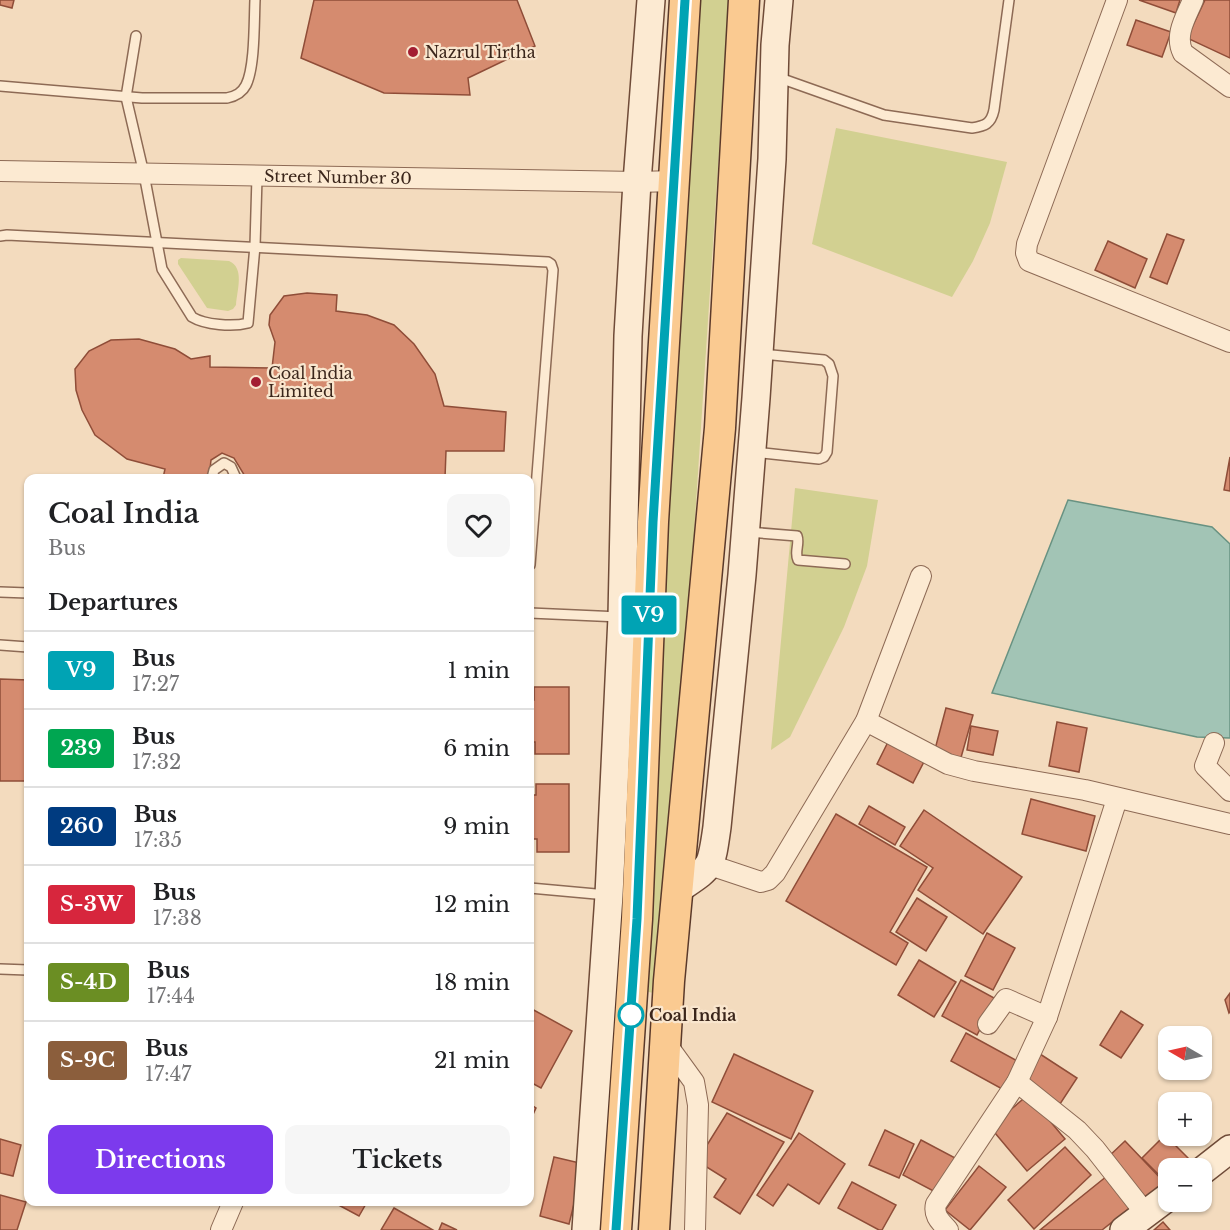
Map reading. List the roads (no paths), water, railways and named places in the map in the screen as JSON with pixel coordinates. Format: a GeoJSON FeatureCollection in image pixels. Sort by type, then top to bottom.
{"type":"FeatureCollection","features":[{"type":"Feature","properties":{"kind":"main road"},"geometry":{"type":"LineString","coordinates":[[616,1230],[637,919],[635,617],[653,522],[685,0]]}},
{"type":"Feature","properties":{"kind":"main road"},"geometry":{"type":"LineString","coordinates":[[654,1230],[677,890],[720,428],[744,0]]}},
{"type":"Feature","properties":{"kind":"street"},"geometry":{"type":"LineString","coordinates":[[586,1230],[609,895],[635,617],[628,336],[636,182],[651,0]]}},
{"type":"Feature","properties":{"kind":"street"},"geometry":{"type":"LineString","coordinates":[[677,890],[706,871],[710,865],[717,827],[746,532],[772,159],[779,0]]}},
{"type":"Feature","properties":{"kind":"street"},"geometry":{"type":"LineString","coordinates":[[1117,0],[1027,244],[1026,253],[1029,261],[1230,342]]}},
{"type":"Feature","properties":{"kind":"street"},"geometry":{"type":"LineString","coordinates":[[1193,0],[1179,34],[1179,46],[1183,53],[1230,87]]}},
{"type":"Feature","properties":{"kind":"street","name":"Street Number 30"},"geometry":{"type":"LineString","coordinates":[[0,171],[257,177],[675,181]]}},
{"type":"Feature","properties":{"kind":"street"},"geometry":{"type":"LineString","coordinates":[[710,865],[761,882],[768,880],[775,873],[866,721],[921,576]]}},
{"type":"Feature","properties":{"kind":"street"},"geometry":{"type":"LineString","coordinates":[[866,721],[948,764],[974,771],[1085,790],[1230,824]]}},
{"type":"Feature","properties":{"kind":"street"},"geometry":{"type":"LineString","coordinates":[[1215,743],[1205,766],[1230,791]]}},
{"type":"Feature","properties":{"kind":"street"},"geometry":{"type":"LineString","coordinates":[[948,1230],[937,1217],[934,1210],[936,1204],[1017,1082],[1047,1017],[1117,799]]}},
{"type":"Feature","properties":{"kind":"street"},"geometry":{"type":"LineString","coordinates":[[987,1024],[1006,999],[1047,1017]]}},
{"type":"Feature","properties":{"kind":"street"},"geometry":{"type":"LineString","coordinates":[[665,1042],[694,1082],[698,1105],[695,1230]]}},
{"type":"Feature","properties":{"kind":"street"},"geometry":{"type":"LineString","coordinates":[[1017,1082],[1077,1130],[1095,1149],[1146,1214]]}},
{"type":"Feature","properties":{"kind":"street"},"geometry":{"type":"LineString","coordinates":[[1212,1163],[1230,1149]]}},
{"type":"Feature","properties":{"kind":"street"},"geometry":{"type":"LineString","coordinates":[[1124,1230],[1158,1205]]}},
{"type":"Feature","properties":{"kind":"street"},"geometry":{"type":"LineString","coordinates":[[221,1230],[232,1206]]}},
{"type":"Feature","properties":{"kind":"lane"},"geometry":{"type":"LineString","coordinates":[[0,86],[126,97],[227,98],[237,95],[245,87],[250,72],[255,0]]}},
{"type":"Feature","properties":{"kind":"lane"},"geometry":{"type":"LineString","coordinates":[[775,76],[884,115],[972,128],[984,127],[991,120],[994,111],[1009,0]]}},
{"type":"Feature","properties":{"kind":"lane"},"geometry":{"type":"LineString","coordinates":[[136,36],[126,97],[144,174],[156,242],[162,269],[192,316],[199,321],[240,325],[248,323],[255,246],[257,177]]}},
{"type":"Feature","properties":{"kind":"lane"},"geometry":{"type":"LineString","coordinates":[[0,236],[543,260],[551,264],[553,270],[534,514]]}},
{"type":"Feature","properties":{"kind":"lane"},"geometry":{"type":"LineString","coordinates":[[752,451],[819,459],[824,457],[827,452],[833,376],[829,364],[824,360],[759,354]]}},
{"type":"Feature","properties":{"kind":"lane"},"geometry":{"type":"LineString","coordinates":[[213,474],[214,470],[224,463],[231,467],[234,474]]}},
{"type":"Feature","properties":{"kind":"lane"},"geometry":{"type":"LineString","coordinates":[[746,532],[797,536],[796,556],[798,560],[845,564]]}},
{"type":"Feature","properties":{"kind":"lane"},"geometry":{"type":"LineString","coordinates":[[0,592],[24,593]]}},
{"type":"Feature","properties":{"kind":"lane"},"geometry":{"type":"LineString","coordinates":[[534,613],[635,617]]}},
{"type":"Feature","properties":{"kind":"lane"},"geometry":{"type":"LineString","coordinates":[[0,645],[24,647]]}},
{"type":"Feature","properties":{"kind":"lane"},"geometry":{"type":"LineString","coordinates":[[534,888],[609,895]]}},
{"type":"Feature","properties":{"kind":"lane"},"geometry":{"type":"LineString","coordinates":[[0,969],[24,970]]}},
{"type":"Feature","properties":{"kind":"place","name":"Nazrul Tirtha"},"geometry":{"type":"Point","coordinates":[413,52]}},
{"type":"Feature","properties":{"kind":"place","name":"Coal India Limited"},"geometry":{"type":"Point","coordinates":[256,382]}},
{"type":"Feature","properties":{"kind":"place","name":"Coal India"},"geometry":{"type":"Point","coordinates":[631,1015]}}]}
